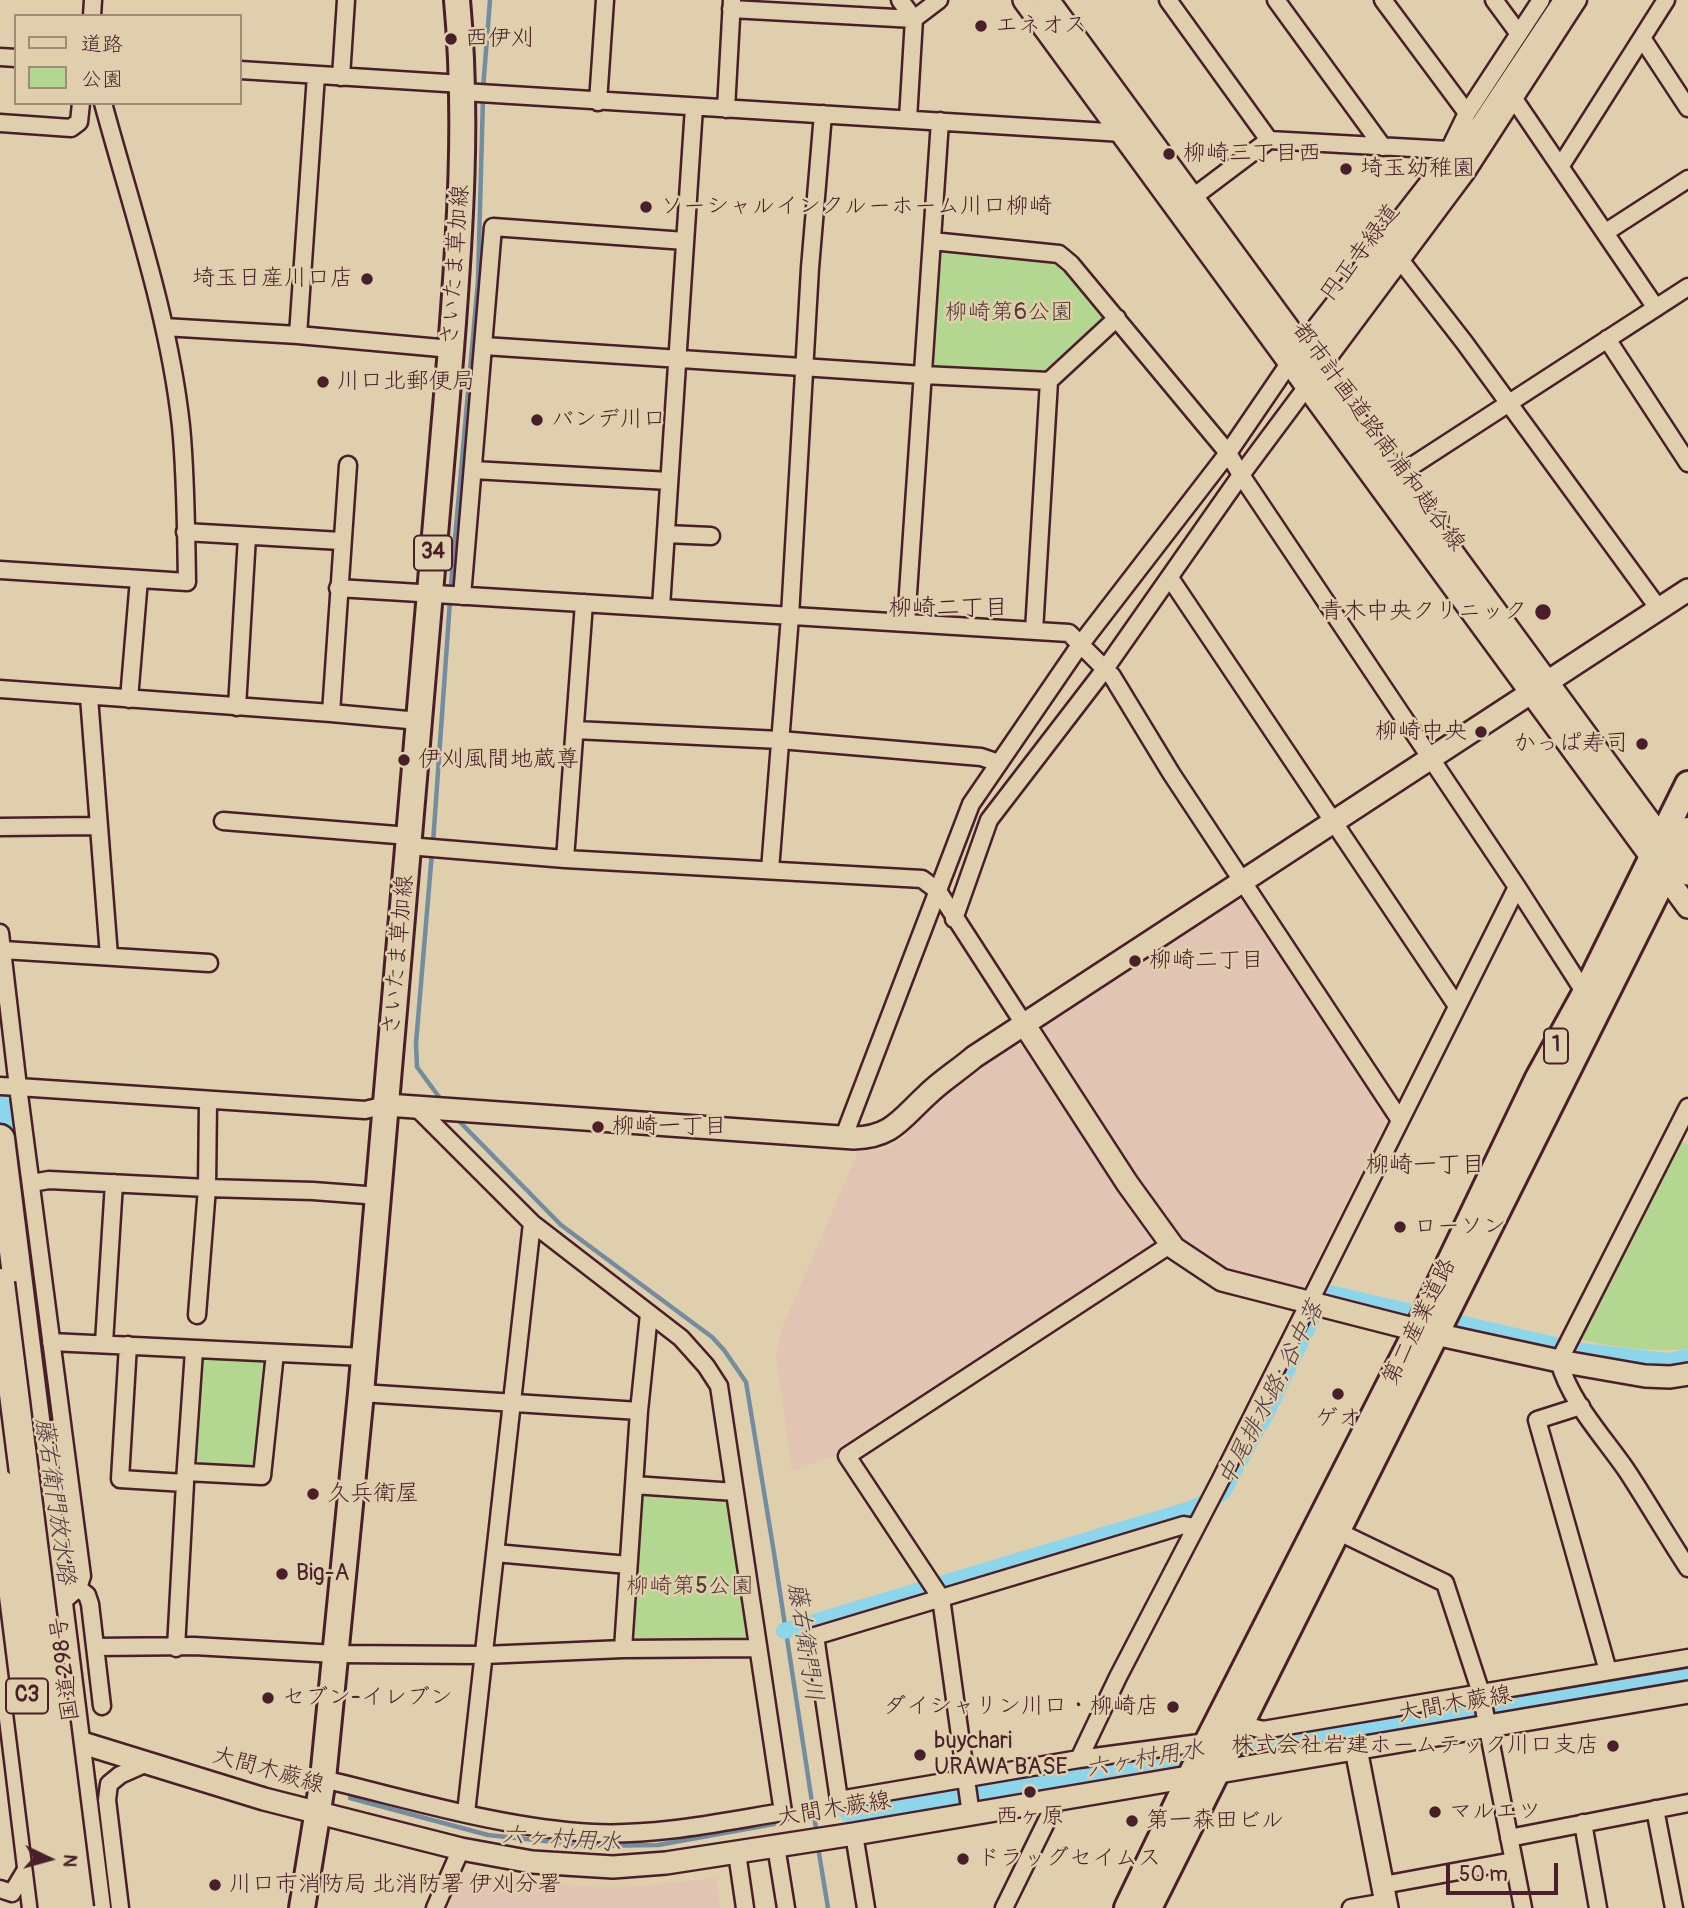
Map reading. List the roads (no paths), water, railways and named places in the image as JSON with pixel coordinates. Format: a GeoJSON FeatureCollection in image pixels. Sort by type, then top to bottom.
{"type":"FeatureCollection","features":[{"type":"Feature","properties":{"kind":"highway","name":"国道298号"},"geometry":{"type":"LineString","coordinates":[[0,1139],[69,1597],[75,1741],[96,1908]]}},
{"type":"Feature","properties":{"kind":"highway","name":"C3"},"geometry":{"type":"LineString","coordinates":[[0,1283],[79,1908]]}},
{"type":"Feature","properties":{"kind":"highway","name":"C3"},"geometry":{"type":"LineString","coordinates":[[0,1484],[53,1908]]}},
{"type":"Feature","properties":{"kind":"highway"},"geometry":{"type":"LineString","coordinates":[[0,1603],[8,1718],[37,1908]]}},
{"type":"Feature","properties":{"kind":"main road","name":"さいたま草加線"},"geometry":{"type":"LineString","coordinates":[[302,1908],[323,1779],[386,1105],[414,843],[419,721],[460,226],[463,88],[459,1]]}},
{"type":"Feature","properties":{"kind":"main road","name":"第二産業道路"},"geometry":{"type":"LineString","coordinates":[[1149,1908],[1216,1773],[1219,1742],[1668,860],[1688,785]]}},
{"type":"Feature","properties":{"kind":"main road","name":"第二産業道路"},"geometry":{"type":"LineString","coordinates":[[1127,1908],[1189,1777],[1219,1742],[1337,1531],[1538,1079],[1585,993],[1688,830]]}},
{"type":"Feature","properties":{"kind":"street"},"geometry":{"type":"LineString","coordinates":[[341,77],[345,0]]}},
{"type":"Feature","properties":{"kind":"street"},"geometry":{"type":"LineString","coordinates":[[598,102],[605,0]]}},
{"type":"Feature","properties":{"kind":"street"},"geometry":{"type":"LineString","coordinates":[[900,0],[914,19],[908,119]]}},
{"type":"Feature","properties":{"kind":"street"},"geometry":{"type":"LineString","coordinates":[[726,109],[732,4],[914,19],[939,0]]}},
{"type":"Feature","properties":{"kind":"street","name":"都市計画道路南浦和越谷線"},"geometry":{"type":"LineString","coordinates":[[1024,0],[1123,133],[1395,477],[1540,688]]}},
{"type":"Feature","properties":{"kind":"street","name":"都市計画道路南浦和越谷線"},"geometry":{"type":"LineString","coordinates":[[1048,0],[1192,198],[1306,364],[1668,860],[1688,907]]}},
{"type":"Feature","properties":{"kind":"street"},"geometry":{"type":"LineString","coordinates":[[1168,0],[1269,140]]}},
{"type":"Feature","properties":{"kind":"street"},"geometry":{"type":"LineString","coordinates":[[1276,0],[1383,147]]}},
{"type":"Feature","properties":{"kind":"street"},"geometry":{"type":"LineString","coordinates":[[1383,0],[1467,113]]}},
{"type":"Feature","properties":{"kind":"street"},"geometry":{"type":"LineString","coordinates":[[1494,0],[1519,34]]}},
{"type":"Feature","properties":{"kind":"street"},"geometry":{"type":"LineString","coordinates":[[954,919],[989,820],[1105,669],[1241,475],[1306,364],[1430,180],[1449,150],[1467,113],[1541,0]]}},
{"type":"Feature","properties":{"kind":"street"},"geometry":{"type":"LineString","coordinates":[[1560,167],[1666,0]]}},
{"type":"Feature","properties":{"kind":"street"},"geometry":{"type":"LineString","coordinates":[[844,1136],[971,804],[1080,645],[1228,453],[1401,261],[1466,173],[1514,99],[1566,2]]}},
{"type":"Feature","properties":{"kind":"street","name":"円正寺緑道"},"geometry":{"type":"LineString","coordinates":[[1306,364],[1429,201],[1566,2]]}},
{"type":"Feature","properties":{"kind":"street"},"geometry":{"type":"LineString","coordinates":[[1642,38],[1688,108]]}},
{"type":"Feature","properties":{"kind":"street"},"geometry":{"type":"LineString","coordinates":[[242,70],[598,102],[1123,133]]}},
{"type":"Feature","properties":{"kind":"street"},"geometry":{"type":"LineString","coordinates":[[298,335],[316,75]]}},
{"type":"Feature","properties":{"kind":"street"},"geometry":{"type":"LineString","coordinates":[[1514,99],[1656,308]]}},
{"type":"Feature","properties":{"kind":"street"},"geometry":{"type":"LineString","coordinates":[[0,123],[71,128],[79,122],[81,105]]}},
{"type":"Feature","properties":{"kind":"street"},"geometry":{"type":"LineString","coordinates":[[0,570],[187,582],[181,427],[164,327],[104,105]]}},
{"type":"Feature","properties":{"kind":"street"},"geometry":{"type":"LineString","coordinates":[[661,607],[694,107]]}},
{"type":"Feature","properties":{"kind":"street"},"geometry":{"type":"LineString","coordinates":[[770,870],[790,616],[803,366],[823,114]]}},
{"type":"Feature","properties":{"kind":"street"},"geometry":{"type":"LineString","coordinates":[[906,623],[940,121]]}},
{"type":"Feature","properties":{"kind":"street"},"geometry":{"type":"LineString","coordinates":[[1192,198],[1269,140],[1449,150]]}},
{"type":"Feature","properties":{"kind":"street"},"geometry":{"type":"LineString","coordinates":[[1606,232],[1688,179]]}},
{"type":"Feature","properties":{"kind":"street"},"geometry":{"type":"LineString","coordinates":[[462,596],[493,227],[685,241]]}},
{"type":"Feature","properties":{"kind":"street"},"geometry":{"type":"LineString","coordinates":[[932,241],[1059,254],[1071,264],[1228,453],[1585,993]]}},
{"type":"Feature","properties":{"kind":"street"},"geometry":{"type":"LineString","coordinates":[[1401,261],[1464,342],[1659,609]]}},
{"type":"Feature","properties":{"kind":"street"},"geometry":{"type":"LineString","coordinates":[[1395,477],[1688,287]]}},
{"type":"Feature","properties":{"kind":"street"},"geometry":{"type":"LineString","coordinates":[[1034,631],[1049,381],[1117,318]]}},
{"type":"Feature","properties":{"kind":"street"},"geometry":{"type":"LineString","coordinates":[[164,327],[298,335],[451,349]]}},
{"type":"Feature","properties":{"kind":"street"},"geometry":{"type":"LineString","coordinates":[[1607,339],[1688,463]]}},
{"type":"Feature","properties":{"kind":"street"},"geometry":{"type":"LineString","coordinates":[[484,346],[1049,381]]}},
{"type":"Feature","properties":{"kind":"street"},"geometry":{"type":"LineString","coordinates":[[1673,440],[1688,430]]}},
{"type":"Feature","properties":{"kind":"street"},"geometry":{"type":"LineString","coordinates":[[331,713],[348,465]]}},
{"type":"Feature","properties":{"kind":"street"},"geometry":{"type":"LineString","coordinates":[[473,470],[669,481]]}},
{"type":"Feature","properties":{"kind":"street"},"geometry":{"type":"LineString","coordinates":[[185,532],[341,541]]}},
{"type":"Feature","properties":{"kind":"street"},"geometry":{"type":"LineString","coordinates":[[666,534],[711,536]]}},
{"type":"Feature","properties":{"kind":"street"},"geometry":{"type":"LineString","coordinates":[[237,707],[247,536]]}},
{"type":"Feature","properties":{"kind":"street"},"geometry":{"type":"LineString","coordinates":[[1170,578],[1457,1006]]}},
{"type":"Feature","properties":{"kind":"street"},"geometry":{"type":"LineString","coordinates":[[130,699],[139,579]]}},
{"type":"Feature","properties":{"kind":"street"},"geometry":{"type":"LineString","coordinates":[[338,588],[1069,633],[1112,676],[1171,773],[1400,1120]]}},
{"type":"Feature","properties":{"kind":"street"},"geometry":{"type":"LineString","coordinates":[[0,1086],[365,1110],[386,1105],[867,1138],[891,1130],[928,1094],[974,1057],[1688,590]]}},
{"type":"Feature","properties":{"kind":"street"},"geometry":{"type":"LineString","coordinates":[[565,859],[584,603]]}},
{"type":"Feature","properties":{"kind":"street"},"geometry":{"type":"LineString","coordinates":[[0,689],[419,721]]}},
{"type":"Feature","properties":{"kind":"street"},"geometry":{"type":"LineString","coordinates":[[89,697],[109,956]]}},
{"type":"Feature","properties":{"kind":"street"},"geometry":{"type":"LineString","coordinates":[[575,730],[780,740],[982,757],[999,763]]}},
{"type":"Feature","properties":{"kind":"street"},"geometry":{"type":"LineString","coordinates":[[223,821],[414,843],[442,849],[565,859],[922,879],[938,891],[1127,1183],[1171,1244],[1222,1280],[1318,1305],[1432,1322],[1559,1361],[1645,1376],[1670,1377],[1688,1374]]}},
{"type":"Feature","properties":{"kind":"street"},"geometry":{"type":"LineString","coordinates":[[0,827],[98,826]]}},
{"type":"Feature","properties":{"kind":"street"},"geometry":{"type":"LineString","coordinates":[[1079,1759],[1195,1527],[1318,1305],[1400,1120],[1517,887]]}},
{"type":"Feature","properties":{"kind":"street"},"geometry":{"type":"LineString","coordinates":[[0,933],[82,1576],[69,1597]]}},
{"type":"Feature","properties":{"kind":"street"},"geometry":{"type":"LineString","coordinates":[[3,950],[209,963]]}},
{"type":"Feature","properties":{"kind":"street"},"geometry":{"type":"LineString","coordinates":[[197,1315],[206,1188],[208,1101]]}},
{"type":"Feature","properties":{"kind":"street"},"geometry":{"type":"LineString","coordinates":[[323,1779],[508,1822],[596,1833],[672,1830],[783,1812],[719,1386],[706,1366],[681,1338],[532,1223],[426,1108]]}},
{"type":"Feature","properties":{"kind":"street"},"geometry":{"type":"LineString","coordinates":[[1687,1113],[1559,1361],[1564,1377],[1581,1406],[1626,1470],[1688,1568]]}},
{"type":"Feature","properties":{"kind":"street"},"geometry":{"type":"LineString","coordinates":[[32,1183],[49,1180],[379,1196]]}},
{"type":"Feature","properties":{"kind":"street"},"geometry":{"type":"LineString","coordinates":[[104,1343],[114,1183]]}},
{"type":"Feature","properties":{"kind":"street"},"geometry":{"type":"LineString","coordinates":[[466,1813],[532,1223]]}},
{"type":"Feature","properties":{"kind":"street"},"geometry":{"type":"LineString","coordinates":[[971,1815],[941,1598],[847,1456],[1171,1244]]}},
{"type":"Feature","properties":{"kind":"street"},"geometry":{"type":"LineString","coordinates":[[623,1649],[639,1411],[649,1314]]}},
{"type":"Feature","properties":{"kind":"street"},"geometry":{"type":"LineString","coordinates":[[51,1342],[104,1343],[194,1351],[364,1357]]}},
{"type":"Feature","properties":{"kind":"street"},"geometry":{"type":"LineString","coordinates":[[128,1345],[120,1479],[262,1476],[275,1353]]}},
{"type":"Feature","properties":{"kind":"street"},"geometry":{"type":"LineString","coordinates":[[176,1648],[194,1351]]}},
{"type":"Feature","properties":{"kind":"street"},"geometry":{"type":"LineString","coordinates":[[361,1393],[639,1411]]}},
{"type":"Feature","properties":{"kind":"street"},"geometry":{"type":"LineString","coordinates":[[1581,1406],[1537,1420],[1608,1671]]}},
{"type":"Feature","properties":{"kind":"street"},"geometry":{"type":"LineString","coordinates":[[634,1485],[735,1492]]}},
{"type":"Feature","properties":{"kind":"street"},"geometry":{"type":"LineString","coordinates":[[1195,1527],[1184,1525],[815,1636],[839,1800],[1079,1759],[1219,1742],[1263,1730],[1688,1658]]}},
{"type":"Feature","properties":{"kind":"street"},"geometry":{"type":"LineString","coordinates":[[1337,1531],[1445,1583],[1481,1693],[1523,1908]]}},
{"type":"Feature","properties":{"kind":"street"},"geometry":{"type":"LineString","coordinates":[[495,1553],[628,1564]]}},
{"type":"Feature","properties":{"kind":"street"},"geometry":{"type":"LineString","coordinates":[[69,1597],[87,1595],[90,1604],[102,1706]]}},
{"type":"Feature","properties":{"kind":"street"},"geometry":{"type":"LineString","coordinates":[[94,1647],[194,1646],[336,1654],[484,1655],[623,1649],[758,1648]]}},
{"type":"Feature","properties":{"kind":"street","name":"大間木蕨線"},"geometry":{"type":"LineString","coordinates":[[8,1718],[75,1741],[318,1813],[461,1849],[532,1863],[586,1866],[666,1863],[737,1853],[1688,1692]]}},
{"type":"Feature","properties":{"kind":"street"},"geometry":{"type":"LineString","coordinates":[[1356,1749],[1385,1898]]}},
{"type":"Feature","properties":{"kind":"street"},"geometry":{"type":"LineString","coordinates":[[121,1908],[107,1800],[109,1784],[120,1775],[147,1763]]}},
{"type":"Feature","properties":{"kind":"street"},"geometry":{"type":"LineString","coordinates":[[1004,1908],[1057,1800]]}},
{"type":"Feature","properties":{"kind":"street"},"geometry":{"type":"LineString","coordinates":[[1509,1838],[1688,1803]]}},
{"type":"Feature","properties":{"kind":"street"},"geometry":{"type":"LineString","coordinates":[[1655,1809],[1674,1908]]}},
{"type":"Feature","properties":{"kind":"street"},"geometry":{"type":"LineString","coordinates":[[1583,1823],[1598,1908]]}},
{"type":"Feature","properties":{"kind":"street"},"geometry":{"type":"LineString","coordinates":[[846,1835],[866,1908]]}},
{"type":"Feature","properties":{"kind":"street"},"geometry":{"type":"LineString","coordinates":[[784,1845],[786,1908]]}},
{"type":"Feature","properties":{"kind":"street"},"geometry":{"type":"LineString","coordinates":[[435,1908],[461,1849]]}},
{"type":"Feature","properties":{"kind":"street"},"geometry":{"type":"LineString","coordinates":[[737,1853],[745,1908]]}},
{"type":"Feature","properties":{"kind":"street"},"geometry":{"type":"LineString","coordinates":[[9,1897],[31,1861]]}},
{"type":"Feature","properties":{"kind":"street"},"geometry":{"type":"LineString","coordinates":[[1351,1908],[1513,1861]]}},
{"type":"Feature","properties":{"kind":"waterway"},"geometry":{"type":"LineString","coordinates":[[483,89],[490,0]]}},
{"type":"Feature","properties":{"kind":"waterway"},"geometry":{"type":"LineString","coordinates":[[433,843],[452,572],[478,281],[483,98]]}},
{"type":"Feature","properties":{"kind":"waterway"},"geometry":{"type":"LineString","coordinates":[[432,852],[416,1043],[417,1067],[442,1101]]}},
{"type":"Feature","properties":{"kind":"waterway","name":"藤右衛門放水路"},"geometry":{"type":"LineString","coordinates":[[0,1095],[9,1162]]}},
{"type":"Feature","properties":{"kind":"waterway","name":"藤右衛門川"},"geometry":{"type":"LineString","coordinates":[[456,1118],[561,1225],[712,1337],[746,1382],[817,1835]]}},
{"type":"Feature","properties":{"kind":"waterway","name":"中尾排水路; 谷中落"},"geometry":{"type":"LineString","coordinates":[[784,1631],[1191,1509],[1222,1493],[1267,1412],[1325,1292],[1581,1351],[1667,1361],[1688,1357]]}},
{"type":"Feature","properties":{"kind":"waterway","name":"六ヶ村用水"},"geometry":{"type":"LineString","coordinates":[[851,1810],[1145,1758],[1688,1669]]}},
{"type":"Feature","properties":{"kind":"waterway","name":"六ヶ村用水"},"geometry":{"type":"LineString","coordinates":[[350,1798],[488,1835],[591,1846],[658,1845],[774,1824]]}},
{"type":"Feature","properties":{"kind":"waterway","name":"藤右衛門川"},"geometry":{"type":"LineString","coordinates":[[818,1847],[828,1908]]}},
{"type":"Feature","properties":{"kind":"place","name":"エネオス"},"geometry":{"type":"Point","coordinates":[981,26]}},
{"type":"Feature","properties":{"kind":"place","name":"西伊刈"},"geometry":{"type":"Point","coordinates":[451,39]}},
{"type":"Feature","properties":{"kind":"place","name":"柳崎三丁目西"},"geometry":{"type":"Point","coordinates":[1169,154]}},
{"type":"Feature","properties":{"kind":"place","name":"埼玉幼稚園"},"geometry":{"type":"Point","coordinates":[1346,169]}},
{"type":"Feature","properties":{"kind":"place","name":"ソーシャルインクルーホーム川口柳崎"},"geometry":{"type":"Point","coordinates":[646,207]}},
{"type":"Feature","properties":{"kind":"place","name":"埼玉日産川口店"},"geometry":{"type":"Point","coordinates":[367,279]}},
{"type":"Feature","properties":{"kind":"place","name":"川口北郵便局"},"geometry":{"type":"Point","coordinates":[323,382]}},
{"type":"Feature","properties":{"kind":"place","name":"バンデ川口"},"geometry":{"type":"Point","coordinates":[537,420]}},
{"type":"Feature","properties":{"kind":"place","name":"青木中央クリニック"},"geometry":{"type":"Point","coordinates":[1543,612]}},
{"type":"Feature","properties":{"kind":"place","name":"柳崎中央"},"geometry":{"type":"Point","coordinates":[1481,732]}},
{"type":"Feature","properties":{"kind":"place","name":"かっぱ寿司"},"geometry":{"type":"Point","coordinates":[1642,744]}},
{"type":"Feature","properties":{"kind":"place","name":"伊刈風間地蔵尊"},"geometry":{"type":"Point","coordinates":[404,760]}},
{"type":"Feature","properties":{"kind":"place","name":"柳崎二丁目"},"geometry":{"type":"Point","coordinates":[1135,961]}},
{"type":"Feature","properties":{"kind":"place","name":"柳崎一丁目"},"geometry":{"type":"Point","coordinates":[598,1127]}},
{"type":"Feature","properties":{"kind":"place","name":"ローソン"},"geometry":{"type":"Point","coordinates":[1400,1227]}},
{"type":"Feature","properties":{"kind":"place","name":"ゲオ"},"geometry":{"type":"Point","coordinates":[1338,1394]}},
{"type":"Feature","properties":{"kind":"place","name":"久兵衛屋"},"geometry":{"type":"Point","coordinates":[313,1494]}},
{"type":"Feature","properties":{"kind":"place","name":"Big-A"},"geometry":{"type":"Point","coordinates":[282,1574]}},
{"type":"Feature","properties":{"kind":"place","name":"セブン-イレブン"},"geometry":{"type":"Point","coordinates":[268,1698]}},
{"type":"Feature","properties":{"kind":"place","name":"ダイシャリン川口・柳崎店"},"geometry":{"type":"Point","coordinates":[1173,1707]}},
{"type":"Feature","properties":{"kind":"place","name":"株式会社岩建ホームテック川口支店"},"geometry":{"type":"Point","coordinates":[1613,1746]}},
{"type":"Feature","properties":{"kind":"place","name":"buychari URAWA BASE"},"geometry":{"type":"Point","coordinates":[920,1755]}},
{"type":"Feature","properties":{"kind":"place","name":"西ヶ原"},"geometry":{"type":"Point","coordinates":[1030,1792]}},
{"type":"Feature","properties":{"kind":"place","name":"マルエツ"},"geometry":{"type":"Point","coordinates":[1435,1812]}},
{"type":"Feature","properties":{"kind":"place","name":"第一森田ビル"},"geometry":{"type":"Point","coordinates":[1132,1821]}},
{"type":"Feature","properties":{"kind":"place","name":"ドラッグセイムス"},"geometry":{"type":"Point","coordinates":[963,1859]}},
{"type":"Feature","properties":{"kind":"place","name":"川口市消防局 北消防署 伊刈分署"},"geometry":{"type":"Point","coordinates":[215,1885]}},
{"type":"Feature","properties":{"kind":"district","name":"柳崎二丁目"},"geometry":{"type":"Point","coordinates":[948,609]}},
{"type":"Feature","properties":{"kind":"district","name":"柳崎一丁目"},"geometry":{"type":"Point","coordinates":[1425,1166]}},
{"type":"Feature","properties":{"kind":"park label","name":"柳崎第6公園"},"geometry":{"type":"Point","coordinates":[1009,313]}},
{"type":"Feature","properties":{"kind":"park label","name":"柳崎第5公園"},"geometry":{"type":"Point","coordinates":[690,1587]}}]}
